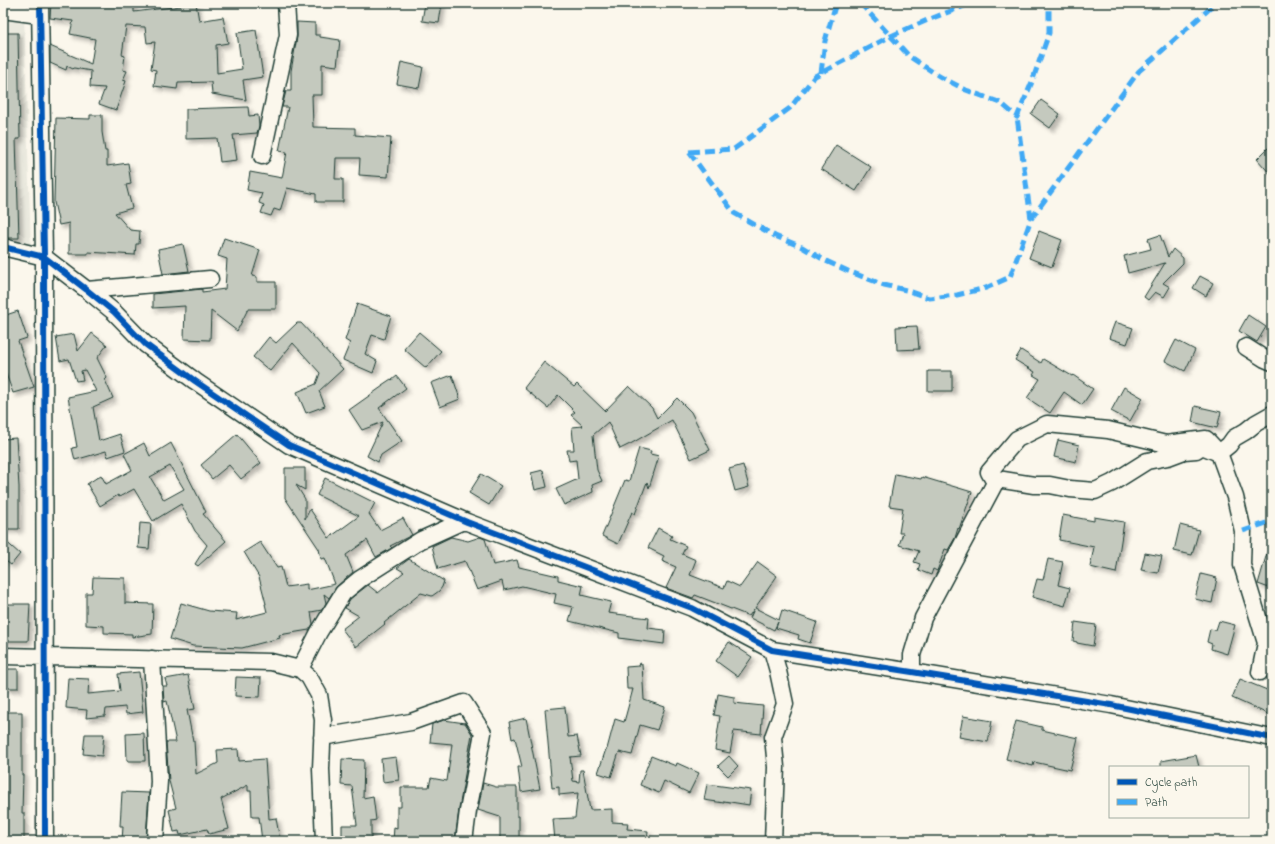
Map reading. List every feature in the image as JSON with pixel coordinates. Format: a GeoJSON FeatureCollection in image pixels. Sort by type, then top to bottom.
{"type":"FeatureCollection","features":[{"type":"Feature","properties":{"kind":"street"},"geometry":{"type":"LineString","coordinates":[[262,156],[288,36],[286,3]]}},
{"type":"Feature","properties":{"kind":"street"},"geometry":{"type":"LineString","coordinates":[[3,10],[39,9],[44,257],[45,841]]}},
{"type":"Feature","properties":{"kind":"street"},"geometry":{"type":"LineString","coordinates":[[3,246],[44,257],[114,312],[145,344],[195,381],[288,445],[467,522],[692,608],[772,650],[1111,705],[1272,738]]}},
{"type":"Feature","properties":{"kind":"street"},"geometry":{"type":"LineString","coordinates":[[87,290],[210,279]]}},
{"type":"Feature","properties":{"kind":"street"},"geometry":{"type":"LineString","coordinates":[[1246,347],[1272,362]]}},
{"type":"Feature","properties":{"kind":"street"},"geometry":{"type":"LineString","coordinates":[[1219,453],[1229,445],[1234,438],[1272,414]]}},
{"type":"Feature","properties":{"kind":"street"},"geometry":{"type":"LineString","coordinates":[[1219,453],[1202,446],[1196,450],[1147,461],[1112,483],[1095,491],[1070,489],[1050,485],[1034,485],[994,479],[989,472],[1018,439],[1047,424],[1108,430],[1166,444],[1206,439],[1219,453],[1235,497],[1242,524],[1242,565],[1266,643],[1260,672]]}},
{"type":"Feature","properties":{"kind":"street"},"geometry":{"type":"LineString","coordinates":[[912,672],[912,655],[923,618],[998,479]]}},
{"type":"Feature","properties":{"kind":"street"},"geometry":{"type":"LineString","coordinates":[[300,669],[319,632],[343,593],[360,579],[421,540],[461,522],[467,522]]}},
{"type":"Feature","properties":{"kind":"street"},"geometry":{"type":"LineString","coordinates":[[772,650],[785,704],[773,737],[776,767],[773,841]]}},
{"type":"Feature","properties":{"kind":"street"},"geometry":{"type":"LineString","coordinates":[[3,656],[271,662],[300,669],[310,677],[319,695],[323,720],[321,769],[324,841]]}},
{"type":"Feature","properties":{"kind":"street"},"geometry":{"type":"LineString","coordinates":[[152,660],[159,781],[155,841]]}},
{"type":"Feature","properties":{"kind":"street"},"geometry":{"type":"LineString","coordinates":[[322,737],[411,722],[464,703],[483,733],[468,811],[464,841]]}},
{"type":"Feature","properties":{"kind":"shaded area"},"geometry":{"type":"Polygon","coordinates":[[[3,10],[24,12],[31,254],[3,246],[3,10]]]}},
{"type":"Feature","properties":{"kind":"building"},"geometry":{"type":"Polygon","coordinates":[[[51,3],[134,3],[134,12],[181,6],[181,3],[196,3],[199,21],[223,17],[228,43],[216,45],[217,73],[242,69],[237,33],[256,30],[263,77],[243,80],[246,100],[212,94],[211,82],[178,83],[177,89],[154,86],[156,70],[151,69],[155,42],[147,43],[145,27],[126,26],[122,55],[125,56],[123,70],[127,71],[123,80],[126,81],[116,110],[99,104],[105,88],[90,87],[91,71],[73,69],[67,66],[66,70],[50,63],[50,46],[91,64],[95,39],[70,34],[73,21],[50,18],[51,3]]]}},
{"type":"Feature","properties":{"kind":"building"},"geometry":{"type":"Polygon","coordinates":[[[425,3],[442,3],[439,23],[422,21],[425,3]]]}},
{"type":"Feature","properties":{"kind":"building"},"geometry":{"type":"Polygon","coordinates":[[[297,22],[315,23],[315,35],[340,40],[337,66],[322,64],[322,95],[312,95],[313,127],[355,128],[355,135],[391,138],[388,177],[359,175],[360,158],[336,158],[335,179],[343,179],[343,202],[316,202],[316,194],[287,188],[280,211],[274,209],[271,216],[261,213],[264,205],[259,203],[262,193],[247,190],[250,172],[282,178],[287,152],[279,151],[288,107],[282,107],[286,91],[291,91],[291,71],[297,37],[297,22]]]}},
{"type":"Feature","properties":{"kind":"building"},"geometry":{"type":"Polygon","coordinates":[[[3,33],[18,33],[20,139],[16,139],[19,238],[3,238],[3,33]]]}},
{"type":"Feature","properties":{"kind":"building"},"geometry":{"type":"Polygon","coordinates":[[[401,62],[423,67],[419,88],[397,84],[401,62]]]}},
{"type":"Feature","properties":{"kind":"building"},"geometry":{"type":"Polygon","coordinates":[[[1041,100],[1060,114],[1050,128],[1031,114],[1041,100]]]}},
{"type":"Feature","properties":{"kind":"building"},"geometry":{"type":"Polygon","coordinates":[[[248,107],[249,116],[258,115],[259,126],[257,133],[233,135],[237,160],[220,162],[217,138],[186,139],[186,109],[248,107]]]}},
{"type":"Feature","properties":{"kind":"building"},"geometry":{"type":"Polygon","coordinates":[[[90,115],[102,115],[102,132],[105,151],[107,151],[107,166],[128,163],[131,184],[126,185],[132,208],[115,213],[130,230],[140,231],[139,244],[136,244],[135,255],[88,252],[88,254],[69,254],[69,223],[59,225],[54,202],[56,118],[90,119],[90,115]]]}},
{"type":"Feature","properties":{"kind":"building"},"geometry":{"type":"Polygon","coordinates":[[[1272,144],[1272,176],[1257,159],[1272,144]]]}},
{"type":"Feature","properties":{"kind":"building"},"geometry":{"type":"Polygon","coordinates":[[[836,145],[871,167],[856,191],[821,169],[836,145]]]}},
{"type":"Feature","properties":{"kind":"building"},"geometry":{"type":"Polygon","coordinates":[[[1039,231],[1062,240],[1052,267],[1029,258],[1039,231]]]}},
{"type":"Feature","properties":{"kind":"building"},"geometry":{"type":"Polygon","coordinates":[[[1160,235],[1168,257],[1173,249],[1183,258],[1183,263],[1163,283],[1170,287],[1164,297],[1155,292],[1148,300],[1144,297],[1165,263],[1128,273],[1124,256],[1151,249],[1148,239],[1160,235]]]}},
{"type":"Feature","properties":{"kind":"building"},"geometry":{"type":"Polygon","coordinates":[[[224,238],[260,250],[252,276],[257,277],[257,282],[276,282],[276,309],[248,309],[237,331],[211,311],[210,340],[184,339],[185,306],[153,308],[153,294],[202,289],[202,292],[225,289],[227,259],[218,256],[224,238]]]}},
{"type":"Feature","properties":{"kind":"building"},"geometry":{"type":"Polygon","coordinates":[[[183,244],[189,271],[163,274],[158,249],[183,244]]]}},
{"type":"Feature","properties":{"kind":"building"},"geometry":{"type":"Polygon","coordinates":[[[1200,276],[1213,283],[1206,296],[1193,288],[1200,276]]]}},
{"type":"Feature","properties":{"kind":"building"},"geometry":{"type":"Polygon","coordinates":[[[357,304],[391,316],[384,339],[372,335],[365,354],[377,361],[373,373],[343,360],[350,343],[345,340],[357,304]]]}},
{"type":"Feature","properties":{"kind":"building"},"geometry":{"type":"Polygon","coordinates":[[[18,311],[27,338],[18,341],[34,387],[13,393],[3,366],[3,316],[18,311]]]}},
{"type":"Feature","properties":{"kind":"building"},"geometry":{"type":"Polygon","coordinates":[[[1248,315],[1266,327],[1257,342],[1239,331],[1248,315]]]}},
{"type":"Feature","properties":{"kind":"building"},"geometry":{"type":"Polygon","coordinates":[[[1115,322],[1133,328],[1127,344],[1109,338],[1115,322]]]}},
{"type":"Feature","properties":{"kind":"building"},"geometry":{"type":"Polygon","coordinates":[[[297,323],[301,323],[343,369],[319,391],[325,406],[306,413],[297,392],[316,384],[320,373],[293,343],[270,371],[253,357],[269,337],[276,343],[297,323]]]}},
{"type":"Feature","properties":{"kind":"building"},"geometry":{"type":"Polygon","coordinates":[[[917,326],[919,349],[897,350],[896,327],[917,326]]]}},
{"type":"Feature","properties":{"kind":"building"},"geometry":{"type":"Polygon","coordinates":[[[419,332],[441,351],[426,368],[404,349],[419,332]]]}},
{"type":"Feature","properties":{"kind":"building"},"geometry":{"type":"Polygon","coordinates":[[[92,333],[107,345],[97,358],[107,378],[105,380],[113,398],[93,407],[99,441],[120,434],[125,451],[108,457],[106,451],[75,460],[72,448],[77,447],[68,397],[96,391],[85,370],[81,371],[83,380],[76,381],[69,359],[60,361],[56,337],[74,334],[78,351],[92,333]]]}},
{"type":"Feature","properties":{"kind":"building"},"geometry":{"type":"Polygon","coordinates":[[[1176,340],[1195,350],[1185,371],[1165,361],[1176,340]]]}},
{"type":"Feature","properties":{"kind":"building"},"geometry":{"type":"Polygon","coordinates":[[[1021,350],[1041,363],[1043,359],[1072,376],[1073,375],[1093,389],[1082,405],[1064,392],[1050,413],[1027,398],[1040,379],[1033,375],[1035,372],[1015,360],[1021,350]]]}},
{"type":"Feature","properties":{"kind":"building"},"geometry":{"type":"Polygon","coordinates":[[[544,362],[574,387],[577,384],[605,411],[629,386],[652,408],[657,418],[677,398],[691,412],[710,450],[691,459],[672,420],[620,449],[608,422],[593,435],[597,470],[602,481],[592,485],[593,492],[564,505],[556,489],[578,479],[576,460],[569,461],[567,450],[574,450],[572,427],[583,426],[571,415],[575,412],[558,395],[548,408],[524,388],[544,362]]]}},
{"type":"Feature","properties":{"kind":"building"},"geometry":{"type":"Polygon","coordinates":[[[928,371],[952,371],[952,391],[928,391],[928,371]]]}},
{"type":"Feature","properties":{"kind":"building"},"geometry":{"type":"Polygon","coordinates":[[[452,375],[460,399],[440,407],[431,383],[452,375]]]}},
{"type":"Feature","properties":{"kind":"building"},"geometry":{"type":"Polygon","coordinates":[[[397,376],[406,388],[379,408],[402,441],[381,455],[378,462],[367,456],[383,422],[362,430],[349,410],[383,386],[382,385],[397,376]]]}},
{"type":"Feature","properties":{"kind":"building"},"geometry":{"type":"Polygon","coordinates":[[[1124,387],[1143,398],[1130,421],[1111,411],[1124,387]]]}},
{"type":"Feature","properties":{"kind":"building"},"geometry":{"type":"Polygon","coordinates":[[[1195,406],[1221,412],[1217,428],[1192,422],[1195,406]]]}},
{"type":"Feature","properties":{"kind":"building"},"geometry":{"type":"Polygon","coordinates":[[[237,434],[261,463],[241,479],[229,465],[212,479],[201,465],[237,434]]]}},
{"type":"Feature","properties":{"kind":"building"},"geometry":{"type":"Polygon","coordinates":[[[16,438],[19,487],[19,529],[3,529],[3,439],[16,438]]]}},
{"type":"Feature","properties":{"kind":"building"},"geometry":{"type":"Polygon","coordinates":[[[1058,440],[1079,445],[1076,462],[1054,457],[1058,440]]]}},
{"type":"Feature","properties":{"kind":"building"},"geometry":{"type":"Polygon","coordinates":[[[144,443],[150,456],[171,443],[206,512],[203,514],[226,541],[198,566],[195,564],[207,545],[195,531],[181,504],[153,521],[134,489],[119,497],[118,495],[100,506],[87,484],[101,475],[106,484],[132,470],[124,454],[144,443]],[[170,466],[150,477],[164,500],[184,489],[170,466]]]}},
{"type":"Feature","properties":{"kind":"building"},"geometry":{"type":"Polygon","coordinates":[[[639,448],[651,451],[650,454],[659,456],[649,488],[647,482],[635,514],[632,512],[618,544],[602,536],[625,480],[629,481],[639,448]]]}},
{"type":"Feature","properties":{"kind":"building"},"geometry":{"type":"Polygon","coordinates":[[[743,465],[749,487],[735,491],[729,469],[743,465]]]}},
{"type":"Feature","properties":{"kind":"building"},"geometry":{"type":"Polygon","coordinates":[[[285,468],[305,468],[305,490],[296,485],[305,499],[305,519],[310,509],[329,538],[359,516],[317,495],[325,478],[375,503],[369,514],[380,530],[403,518],[412,535],[390,546],[392,548],[376,557],[367,540],[346,555],[353,572],[337,586],[329,598],[324,594],[326,603],[322,610],[311,612],[313,624],[309,630],[279,635],[280,638],[242,648],[193,646],[170,639],[181,603],[209,611],[237,613],[236,620],[267,612],[259,577],[244,552],[260,542],[277,568],[281,567],[286,587],[307,584],[307,590],[335,584],[325,558],[321,559],[319,549],[285,498],[285,468]]]}},
{"type":"Feature","properties":{"kind":"building"},"geometry":{"type":"Polygon","coordinates":[[[543,470],[547,487],[535,490],[531,473],[543,470]]]}},
{"type":"Feature","properties":{"kind":"building"},"geometry":{"type":"Polygon","coordinates":[[[481,474],[501,486],[489,505],[469,493],[481,474]]]}},
{"type":"Feature","properties":{"kind":"building"},"geometry":{"type":"Polygon","coordinates":[[[895,474],[921,479],[922,477],[972,492],[955,538],[948,550],[945,549],[937,571],[933,569],[931,575],[918,570],[920,564],[914,562],[919,551],[899,545],[903,533],[899,533],[903,508],[889,506],[895,474]]]}},
{"type":"Feature","properties":{"kind":"building"},"geometry":{"type":"Polygon","coordinates":[[[1063,515],[1094,521],[1094,517],[1124,522],[1116,573],[1090,567],[1094,547],[1059,540],[1063,515]]]}},
{"type":"Feature","properties":{"kind":"building"},"geometry":{"type":"Polygon","coordinates":[[[140,523],[151,524],[149,549],[138,548],[140,523]]]}},
{"type":"Feature","properties":{"kind":"building"},"geometry":{"type":"Polygon","coordinates":[[[1180,525],[1199,530],[1192,555],[1174,551],[1180,525]]]}},
{"type":"Feature","properties":{"kind":"building"},"geometry":{"type":"Polygon","coordinates":[[[658,528],[672,536],[670,539],[686,546],[682,554],[696,560],[690,575],[724,588],[727,581],[740,587],[758,562],[777,576],[755,608],[779,620],[782,610],[817,622],[810,643],[798,639],[799,635],[776,628],[778,622],[774,630],[750,618],[754,609],[749,616],[695,595],[693,598],[666,588],[676,567],[662,561],[664,556],[648,548],[658,528]]]}},
{"type":"Feature","properties":{"kind":"building"},"geometry":{"type":"Polygon","coordinates":[[[451,537],[468,541],[480,537],[485,539],[493,565],[517,560],[519,567],[558,576],[558,580],[583,586],[581,595],[611,602],[608,613],[649,618],[648,628],[665,630],[664,644],[619,638],[619,633],[569,621],[573,607],[554,603],[556,594],[522,586],[504,590],[502,581],[477,590],[465,561],[438,569],[432,546],[451,537]]]}},
{"type":"Feature","properties":{"kind":"building"},"geometry":{"type":"Polygon","coordinates":[[[3,539],[20,554],[11,565],[3,559],[3,539]]]}},
{"type":"Feature","properties":{"kind":"building"},"geometry":{"type":"Polygon","coordinates":[[[1269,546],[1272,546],[1272,589],[1258,584],[1269,546]]]}},
{"type":"Feature","properties":{"kind":"building"},"geometry":{"type":"Polygon","coordinates":[[[1145,553],[1162,556],[1158,573],[1141,570],[1145,553]]]}},
{"type":"Feature","properties":{"kind":"building"},"geometry":{"type":"Polygon","coordinates":[[[409,559],[444,581],[442,587],[432,596],[421,593],[356,647],[342,629],[359,616],[345,608],[350,599],[368,585],[378,593],[404,572],[397,568],[409,559]]]}},
{"type":"Feature","properties":{"kind":"building"},"geometry":{"type":"Polygon","coordinates":[[[1048,559],[1063,562],[1058,585],[1070,588],[1065,606],[1032,597],[1037,579],[1043,580],[1048,559]]]}},
{"type":"Feature","properties":{"kind":"building"},"geometry":{"type":"Polygon","coordinates":[[[1201,574],[1217,578],[1212,603],[1195,599],[1201,574]]]}},
{"type":"Feature","properties":{"kind":"building"},"geometry":{"type":"Polygon","coordinates":[[[93,577],[125,578],[125,603],[153,604],[152,634],[132,637],[132,634],[104,633],[104,626],[86,625],[86,593],[92,593],[93,577]]]}},
{"type":"Feature","properties":{"kind":"building"},"geometry":{"type":"Polygon","coordinates":[[[3,604],[30,604],[28,641],[3,641],[3,604]]]}},
{"type":"Feature","properties":{"kind":"building"},"geometry":{"type":"Polygon","coordinates":[[[1219,621],[1235,625],[1227,654],[1211,649],[1212,644],[1207,642],[1210,629],[1216,630],[1219,621]]]}},
{"type":"Feature","properties":{"kind":"building"},"geometry":{"type":"Polygon","coordinates":[[[1075,622],[1096,625],[1093,646],[1073,641],[1075,622]]]}},
{"type":"Feature","properties":{"kind":"building"},"geometry":{"type":"Polygon","coordinates":[[[729,642],[752,657],[738,677],[716,661],[729,642]]]}},
{"type":"Feature","properties":{"kind":"building"},"geometry":{"type":"Polygon","coordinates":[[[640,663],[642,664],[644,700],[665,707],[657,730],[640,725],[632,755],[619,752],[611,777],[598,773],[607,749],[615,719],[624,722],[633,689],[627,689],[626,667],[639,666],[640,663]]]}},
{"type":"Feature","properties":{"kind":"building"},"geometry":{"type":"Polygon","coordinates":[[[4,669],[18,669],[18,688],[4,688],[4,669]]]}},
{"type":"Feature","properties":{"kind":"building"},"geometry":{"type":"Polygon","coordinates":[[[139,672],[143,712],[126,714],[125,707],[106,709],[105,716],[86,718],[87,710],[66,708],[68,678],[89,679],[88,694],[120,691],[118,674],[139,672]]]}},
{"type":"Feature","properties":{"kind":"building"},"geometry":{"type":"Polygon","coordinates":[[[188,675],[195,709],[187,710],[194,741],[196,774],[218,763],[217,750],[238,749],[239,761],[265,759],[269,819],[276,818],[280,841],[262,841],[259,817],[252,817],[251,791],[248,791],[248,785],[221,799],[229,829],[209,834],[207,829],[180,835],[179,831],[174,832],[169,810],[176,808],[169,781],[166,742],[176,742],[167,701],[164,702],[163,686],[167,686],[165,679],[188,675]]]}},
{"type":"Feature","properties":{"kind":"building"},"geometry":{"type":"Polygon","coordinates":[[[236,677],[261,678],[260,697],[235,696],[236,677]]]}},
{"type":"Feature","properties":{"kind":"building"},"geometry":{"type":"Polygon","coordinates":[[[1240,679],[1272,692],[1272,705],[1268,714],[1232,698],[1240,679]]]}},
{"type":"Feature","properties":{"kind":"building"},"geometry":{"type":"Polygon","coordinates":[[[718,694],[734,697],[734,703],[763,706],[761,734],[734,731],[730,753],[715,750],[720,716],[714,715],[718,694]]]}},
{"type":"Feature","properties":{"kind":"building"},"geometry":{"type":"Polygon","coordinates":[[[565,707],[568,737],[577,736],[581,756],[570,757],[573,781],[579,782],[580,770],[583,770],[590,810],[612,809],[612,822],[628,823],[627,829],[648,831],[647,841],[555,841],[553,819],[575,818],[578,793],[559,795],[559,787],[552,788],[545,709],[565,707]]]}},
{"type":"Feature","properties":{"kind":"building"},"geometry":{"type":"Polygon","coordinates":[[[3,712],[22,712],[22,813],[24,813],[24,841],[3,841],[5,759],[3,759],[3,712]]]}},
{"type":"Feature","properties":{"kind":"building"},"geometry":{"type":"Polygon","coordinates":[[[963,716],[992,721],[988,742],[959,737],[963,716]]]}},
{"type":"Feature","properties":{"kind":"building"},"geometry":{"type":"Polygon","coordinates":[[[526,718],[540,789],[521,792],[518,767],[522,767],[515,738],[512,739],[509,722],[526,718]]]}},
{"type":"Feature","properties":{"kind":"building"},"geometry":{"type":"Polygon","coordinates":[[[444,720],[465,723],[472,734],[455,841],[393,841],[394,827],[397,828],[397,807],[401,807],[401,787],[429,787],[431,778],[447,781],[452,744],[430,742],[432,724],[444,720]]]}},
{"type":"Feature","properties":{"kind":"building"},"geometry":{"type":"Polygon","coordinates":[[[1016,721],[1042,727],[1042,730],[1078,738],[1070,770],[1034,762],[1033,766],[1006,759],[1016,721]]]}},
{"type":"Feature","properties":{"kind":"building"},"geometry":{"type":"Polygon","coordinates":[[[144,733],[145,761],[127,761],[126,734],[144,733]]]}},
{"type":"Feature","properties":{"kind":"building"},"geometry":{"type":"Polygon","coordinates":[[[85,734],[104,734],[102,756],[83,754],[85,734]]]}},
{"type":"Feature","properties":{"kind":"building"},"geometry":{"type":"Polygon","coordinates":[[[1196,755],[1199,766],[1161,766],[1161,761],[1196,755]]]}},
{"type":"Feature","properties":{"kind":"building"},"geometry":{"type":"Polygon","coordinates":[[[651,756],[676,766],[677,763],[699,773],[689,793],[664,781],[659,793],[640,785],[651,756]]]}},
{"type":"Feature","properties":{"kind":"building"},"geometry":{"type":"Polygon","coordinates":[[[729,756],[738,766],[728,776],[718,766],[729,756]]]}},
{"type":"Feature","properties":{"kind":"building"},"geometry":{"type":"Polygon","coordinates":[[[396,757],[399,780],[383,782],[381,759],[396,757]]]}},
{"type":"Feature","properties":{"kind":"building"},"geometry":{"type":"Polygon","coordinates":[[[342,759],[364,760],[363,798],[373,796],[376,820],[371,821],[371,841],[342,841],[342,825],[357,825],[352,786],[341,785],[342,759]]]}},
{"type":"Feature","properties":{"kind":"building"},"geometry":{"type":"Polygon","coordinates":[[[483,783],[496,787],[517,787],[519,840],[500,840],[500,817],[478,810],[483,783]]]}},
{"type":"Feature","properties":{"kind":"building"},"geometry":{"type":"Polygon","coordinates":[[[707,784],[751,790],[749,805],[724,801],[724,803],[704,800],[707,784]]]}},
{"type":"Feature","properties":{"kind":"building"},"geometry":{"type":"Polygon","coordinates":[[[122,792],[149,793],[146,841],[122,841],[123,826],[120,826],[122,792]]]}},
{"type":"Feature","properties":{"kind":"marked path"},"geometry":{"type":"LineString","coordinates":[[821,73],[825,41],[836,3]]}},
{"type":"Feature","properties":{"kind":"marked path"},"geometry":{"type":"LineString","coordinates":[[860,3],[910,57],[939,76],[966,90],[1001,103],[1017,117],[1032,82],[1049,33],[1049,3]]}},
{"type":"Feature","properties":{"kind":"marked path"},"geometry":{"type":"LineString","coordinates":[[689,152],[734,149],[790,108],[815,76],[891,36],[972,3]]}},
{"type":"Feature","properties":{"kind":"marked path"},"geometry":{"type":"LineString","coordinates":[[1031,219],[1139,71],[1216,3]]}},
{"type":"Feature","properties":{"kind":"marked path"},"geometry":{"type":"LineString","coordinates":[[689,152],[734,213],[775,236],[802,247],[826,261],[848,271],[884,285],[906,290],[929,298],[957,295],[986,288],[1010,277],[1031,219],[1017,117]]}},
{"type":"Feature","properties":{"kind":"marked path"},"geometry":{"type":"LineString","coordinates":[[1243,531],[1272,521]]}},
{"type":"Feature","properties":{"kind":"cycle path"},"geometry":{"type":"LineString","coordinates":[[40,3],[44,257],[45,841]]}},
{"type":"Feature","properties":{"kind":"cycle path"},"geometry":{"type":"LineString","coordinates":[[3,247],[44,257],[114,312],[145,344],[195,381],[289,445],[467,522],[692,608],[772,650],[1111,705],[1272,738]]}}]}
